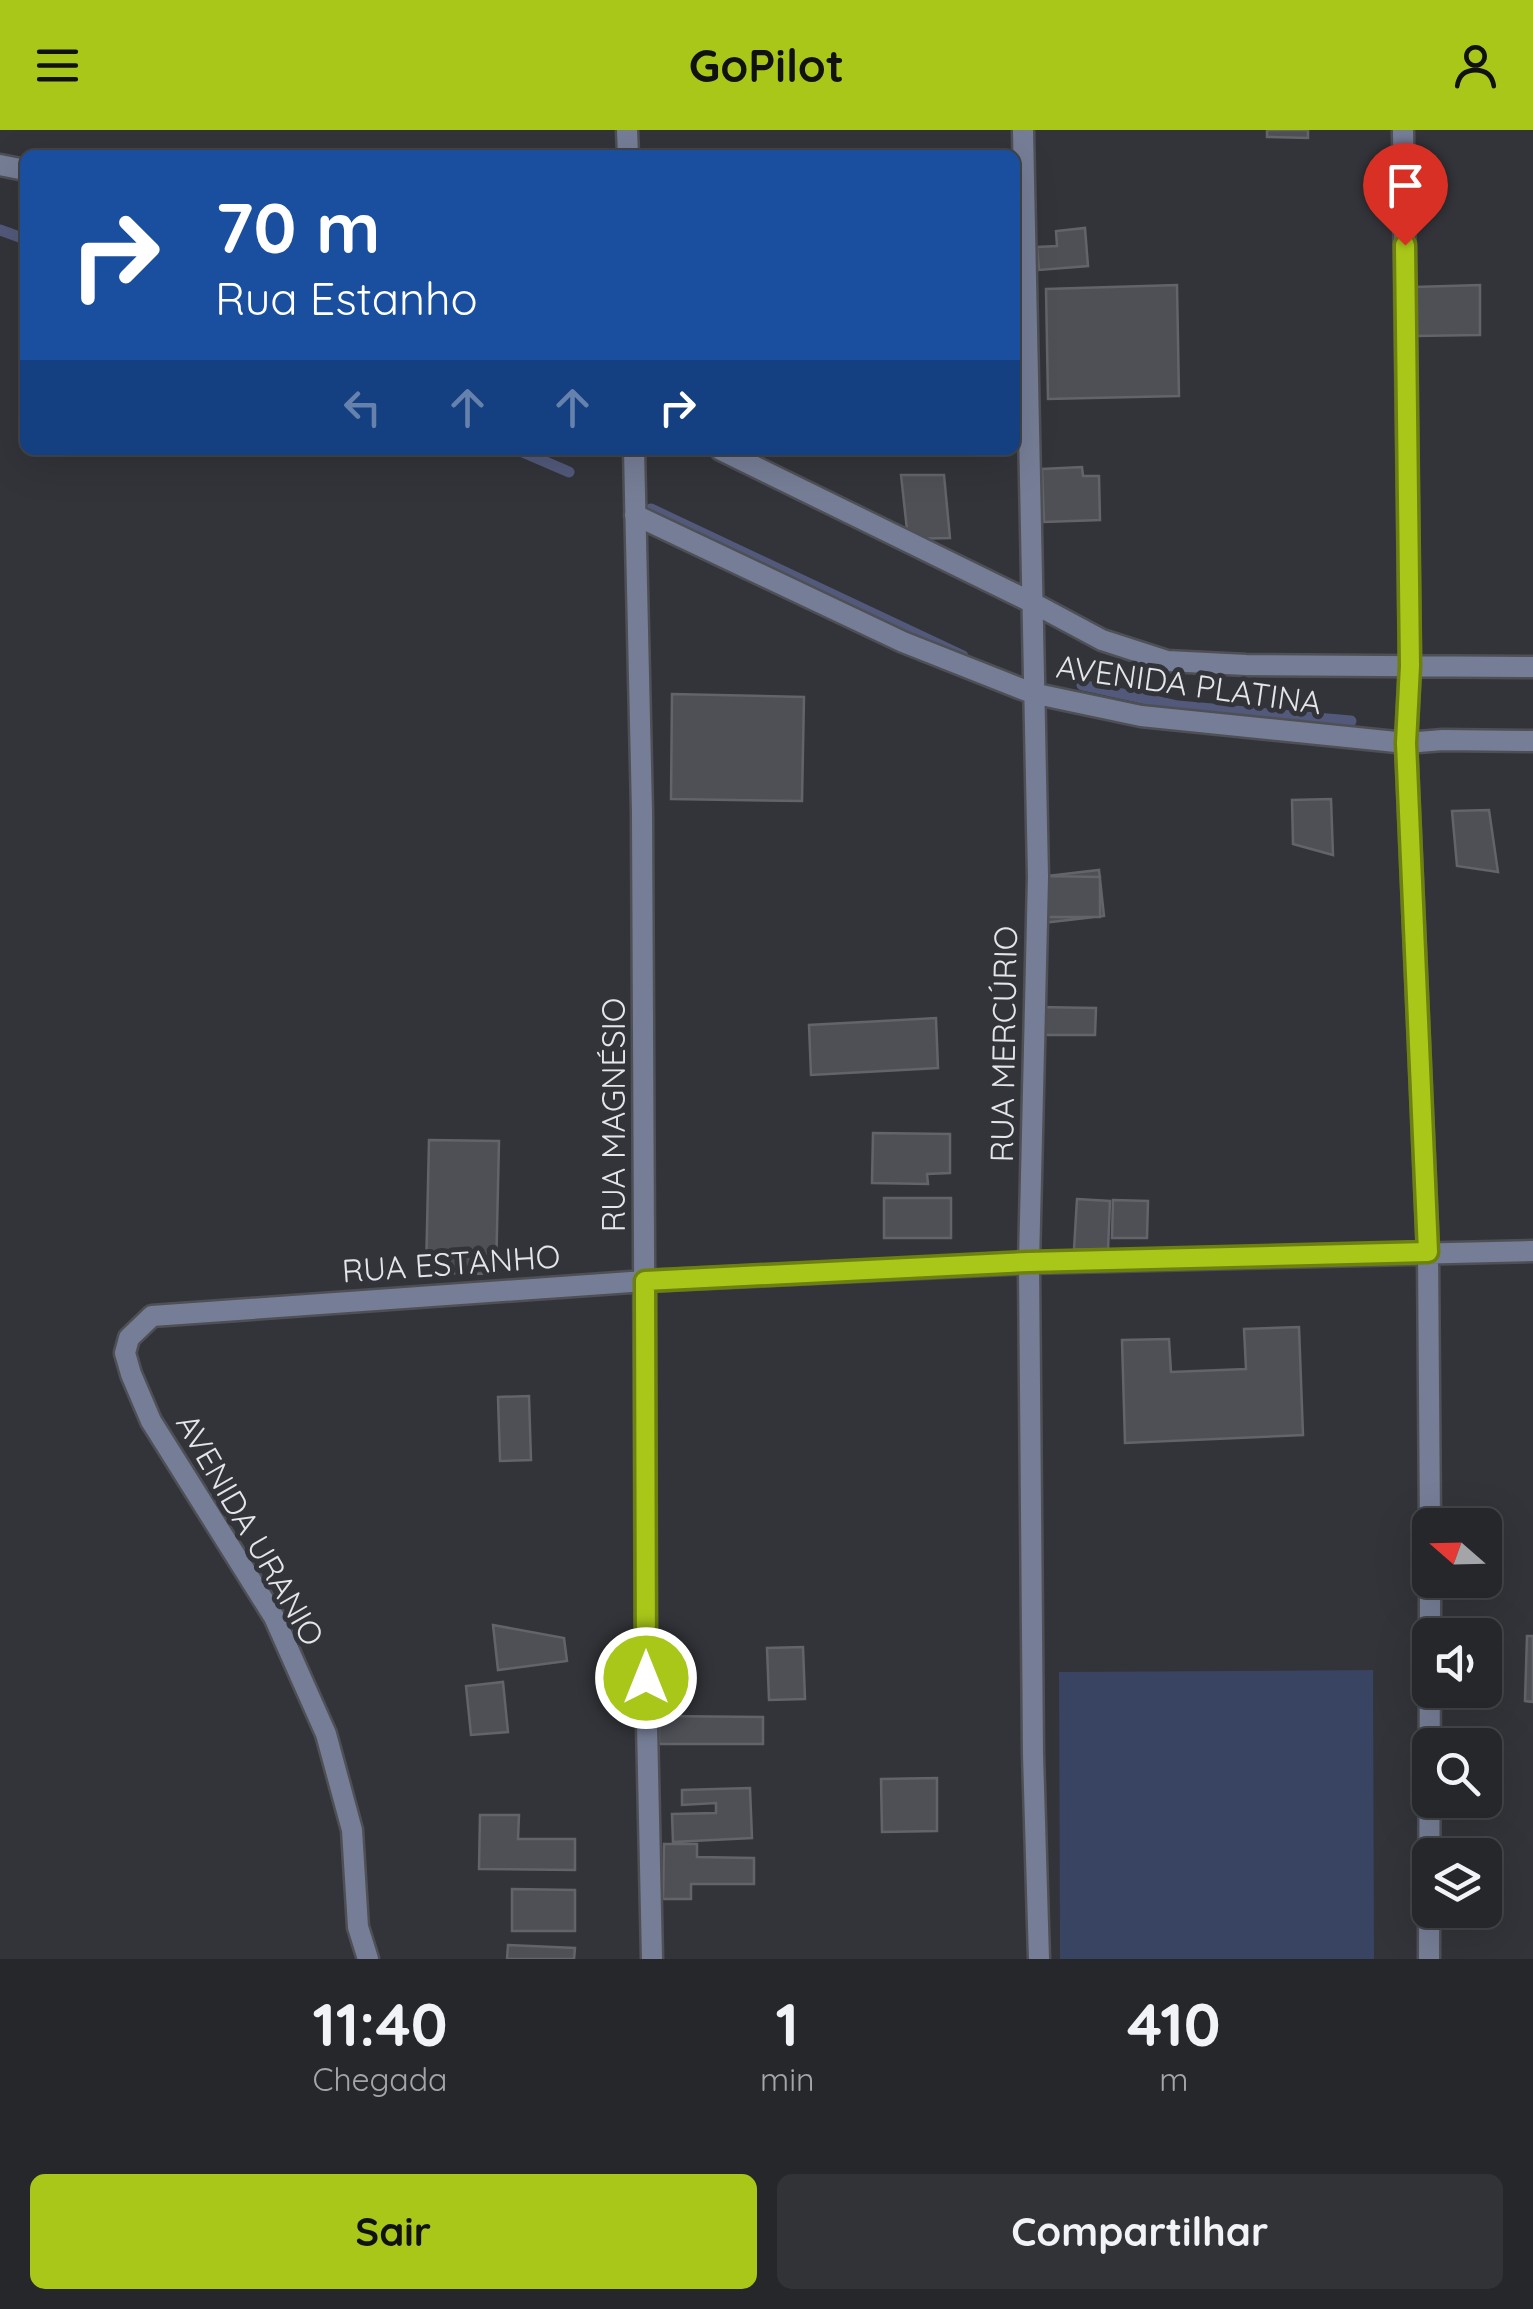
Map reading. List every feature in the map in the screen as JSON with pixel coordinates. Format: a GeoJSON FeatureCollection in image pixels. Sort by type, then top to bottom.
{"type":"FeatureCollection","features":[{"type":"Feature","properties":{"kind":"street","name":"RUA MERCÚRIO"},"geometry":{"type":"LineString","coordinates":[[1023,130],[1038,877],[1028,1262],[1033,1754],[1040,1959]]}},
{"type":"Feature","properties":{"kind":"street"},"geometry":{"type":"LineString","coordinates":[[1403,130],[1410,666],[1406,743],[1428,1252],[1430,1508]]}},
{"type":"Feature","properties":{"kind":"street","name":"RUA MAGNÉSIO"},"geometry":{"type":"LineString","coordinates":[[634,455],[642,812],[646,1658],[652,1959]]}},
{"type":"Feature","properties":{"kind":"street","name":"AVENIDA PLATINA"},"geometry":{"type":"LineString","coordinates":[[731,455],[1102,640],[1168,661],[1533,667]]}},
{"type":"Feature","properties":{"kind":"street","name":"AVENIDA PLATINA"},"geometry":{"type":"LineString","coordinates":[[635,515],[903,642],[1032,693],[1141,716],[1406,743],[1533,741]]}},
{"type":"Feature","properties":{"kind":"street","name":"RUA ESTANHO"},"geometry":{"type":"LineString","coordinates":[[152,1316],[645,1281],[1028,1262],[1533,1252]]}},
{"type":"Feature","properties":{"kind":"street","name":"AVENIDA URANIO"},"geometry":{"type":"LineString","coordinates":[[152,1316],[129,1338],[125,1353],[131,1374],[150,1420],[274,1618],[326,1734],[352,1830],[358,1928],[368,1959]]}},
{"type":"Feature","properties":{"kind":"street"},"geometry":{"type":"LineString","coordinates":[[1429,1959],[1430,1708]]}},
{"type":"Feature","properties":{"kind":"shaded area"},"geometry":{"type":"Polygon","coordinates":[[[1373,1670],[1374,1959],[1060,1959],[1059,1672],[1373,1670]]]}},
{"type":"Feature","properties":{"kind":"building"},"geometry":{"type":"Polygon","coordinates":[[[1267,130],[1308,130],[1308,138],[1267,137],[1267,130]]]}},
{"type":"Feature","properties":{"kind":"building"},"geometry":{"type":"Polygon","coordinates":[[[1085,228],[1088,266],[1039,270],[1037,247],[1057,246],[1056,231],[1085,228]]]}},
{"type":"Feature","properties":{"kind":"building"},"geometry":{"type":"Polygon","coordinates":[[[1177,285],[1179,396],[1048,399],[1046,289],[1177,285]]]}},
{"type":"Feature","properties":{"kind":"building"},"geometry":{"type":"Polygon","coordinates":[[[1480,285],[1480,335],[1415,336],[1415,287],[1480,285]]]}},
{"type":"Feature","properties":{"kind":"building"},"geometry":{"type":"Polygon","coordinates":[[[1082,467],[1083,476],[1099,476],[1100,520],[1044,522],[1042,469],[1082,467]]]}},
{"type":"Feature","properties":{"kind":"building"},"geometry":{"type":"Polygon","coordinates":[[[901,475],[944,475],[950,538],[908,539],[901,475]]]}},
{"type":"Feature","properties":{"kind":"building"},"geometry":{"type":"Polygon","coordinates":[[[672,694],[804,697],[802,801],[671,799],[672,694]]]}},
{"type":"Feature","properties":{"kind":"building"},"geometry":{"type":"Polygon","coordinates":[[[1331,799],[1333,855],[1293,844],[1292,800],[1331,799]]]}},
{"type":"Feature","properties":{"kind":"building"},"geometry":{"type":"Polygon","coordinates":[[[1489,810],[1498,872],[1457,866],[1452,811],[1489,810]]]}},
{"type":"Feature","properties":{"kind":"building"},"geometry":{"type":"Polygon","coordinates":[[[1099,870],[1104,916],[1042,923],[1038,877],[1099,870]]]}},
{"type":"Feature","properties":{"kind":"building"},"geometry":{"type":"Polygon","coordinates":[[[1040,876],[1100,877],[1100,917],[1041,917],[1040,876]]]}},
{"type":"Feature","properties":{"kind":"building"},"geometry":{"type":"Polygon","coordinates":[[[1039,1007],[1096,1008],[1095,1035],[1038,1035],[1039,1007]]]}},
{"type":"Feature","properties":{"kind":"building"},"geometry":{"type":"Polygon","coordinates":[[[936,1018],[938,1068],[811,1075],[809,1025],[936,1018]]]}},
{"type":"Feature","properties":{"kind":"building"},"geometry":{"type":"Polygon","coordinates":[[[873,1133],[950,1134],[950,1173],[927,1174],[928,1184],[872,1183],[873,1133]]]}},
{"type":"Feature","properties":{"kind":"building"},"geometry":{"type":"Polygon","coordinates":[[[429,1140],[499,1141],[496,1274],[426,1273],[429,1140]]]}},
{"type":"Feature","properties":{"kind":"building"},"geometry":{"type":"Polygon","coordinates":[[[884,1198],[951,1198],[951,1238],[884,1238],[884,1198]]]}},
{"type":"Feature","properties":{"kind":"building"},"geometry":{"type":"Polygon","coordinates":[[[1077,1199],[1110,1201],[1108,1250],[1074,1249],[1077,1199]]]}},
{"type":"Feature","properties":{"kind":"building"},"geometry":{"type":"Polygon","coordinates":[[[1113,1200],[1148,1201],[1147,1238],[1112,1238],[1113,1200]]]}},
{"type":"Feature","properties":{"kind":"building"},"geometry":{"type":"Polygon","coordinates":[[[1299,1327],[1303,1435],[1125,1443],[1122,1340],[1169,1339],[1171,1372],[1246,1369],[1244,1329],[1299,1327]]]}},
{"type":"Feature","properties":{"kind":"building"},"geometry":{"type":"Polygon","coordinates":[[[529,1396],[531,1460],[500,1461],[498,1397],[529,1396]]]}},
{"type":"Feature","properties":{"kind":"building"},"geometry":{"type":"Polygon","coordinates":[[[493,1625],[564,1638],[567,1661],[498,1670],[493,1625]]]}},
{"type":"Feature","properties":{"kind":"building"},"geometry":{"type":"Polygon","coordinates":[[[1527,1636],[1533,1636],[1533,1702],[1525,1701],[1527,1636]]]}},
{"type":"Feature","properties":{"kind":"building"},"geometry":{"type":"Polygon","coordinates":[[[803,1647],[805,1699],[769,1700],[767,1648],[803,1647]]]}},
{"type":"Feature","properties":{"kind":"building"},"geometry":{"type":"Polygon","coordinates":[[[503,1682],[508,1732],[471,1735],[466,1686],[503,1682]]]}},
{"type":"Feature","properties":{"kind":"building"},"geometry":{"type":"Polygon","coordinates":[[[659,1716],[763,1717],[763,1744],[659,1744],[659,1716]]]}},
{"type":"Feature","properties":{"kind":"building"},"geometry":{"type":"Polygon","coordinates":[[[937,1778],[937,1831],[882,1832],[881,1779],[937,1778]]]}},
{"type":"Feature","properties":{"kind":"building"},"geometry":{"type":"Polygon","coordinates":[[[750,1788],[752,1838],[673,1842],[672,1814],[716,1813],[716,1803],[682,1805],[682,1790],[750,1788]]]}},
{"type":"Feature","properties":{"kind":"building"},"geometry":{"type":"Polygon","coordinates":[[[480,1815],[519,1815],[518,1839],[575,1839],[575,1870],[479,1869],[480,1815]]]}},
{"type":"Feature","properties":{"kind":"building"},"geometry":{"type":"Polygon","coordinates":[[[664,1844],[697,1844],[697,1857],[754,1858],[754,1884],[691,1884],[691,1899],[663,1899],[664,1844]]]}},
{"type":"Feature","properties":{"kind":"building"},"geometry":{"type":"Polygon","coordinates":[[[512,1889],[575,1890],[575,1931],[512,1931],[512,1889]]]}},
{"type":"Feature","properties":{"kind":"building"},"geometry":{"type":"Polygon","coordinates":[[[508,1945],[575,1948],[574,1959],[507,1959],[508,1945]]]}},
{"type":"Feature","properties":{"kind":"waterway"},"geometry":{"type":"LineString","coordinates":[[0,230],[20,237]]}},
{"type":"Feature","properties":{"kind":"waterway"},"geometry":{"type":"LineString","coordinates":[[530,455],[569,472]]}},
{"type":"Feature","properties":{"kind":"waterway"},"geometry":{"type":"LineString","coordinates":[[651,509],[963,656]]}},
{"type":"Feature","properties":{"kind":"waterway"},"geometry":{"type":"LineString","coordinates":[[1082,685],[1178,706],[1351,721]]}},
{"type":"Feature","properties":{"kind":"route"},"geometry":{"type":"LineString","coordinates":[[646,1678],[645,1281],[1028,1262],[1428,1252],[1406,743],[1410,666],[1405,245]]}}]}
